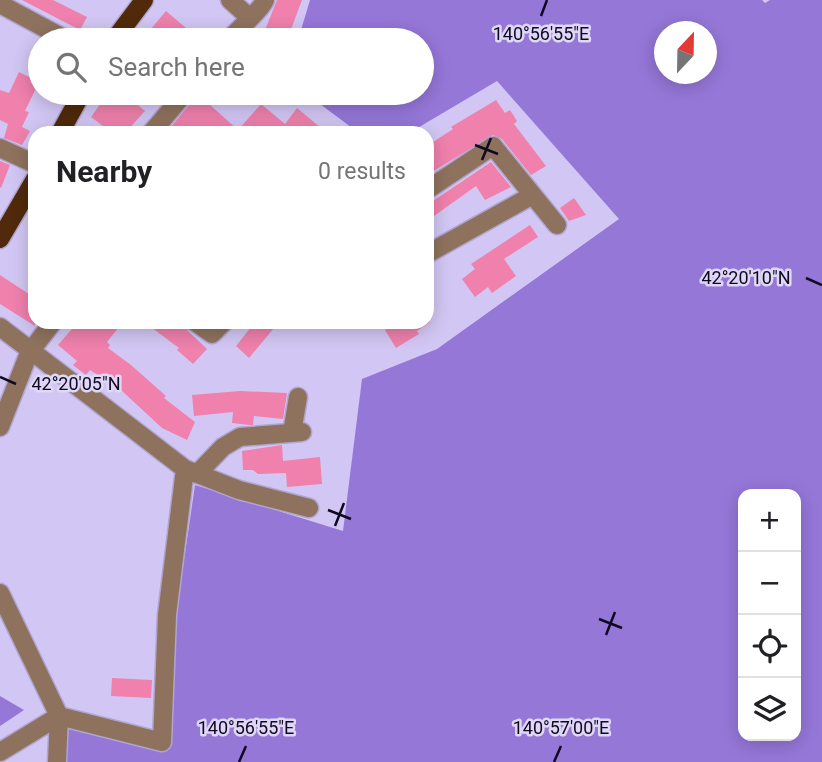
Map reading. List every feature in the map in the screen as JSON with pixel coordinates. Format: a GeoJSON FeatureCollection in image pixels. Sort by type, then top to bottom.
{"type":"FeatureCollection","features":[{"type":"Feature","properties":{"kind":"main road"},"geometry":{"type":"LineString","coordinates":[[123,28],[144,0]]}},
{"type":"Feature","properties":{"kind":"main road"},"geometry":{"type":"LineString","coordinates":[[64,126],[75,105]]}},
{"type":"Feature","properties":{"kind":"main road"},"geometry":{"type":"LineString","coordinates":[[0,239],[28,191]]}},
{"type":"Feature","properties":{"kind":"street"},"geometry":{"type":"LineString","coordinates":[[230,0],[248,17]]}},
{"type":"Feature","properties":{"kind":"street"},"geometry":{"type":"LineString","coordinates":[[239,28],[248,17],[262,8],[265,0]]}},
{"type":"Feature","properties":{"kind":"street"},"geometry":{"type":"LineString","coordinates":[[0,4],[45,28]]}},
{"type":"Feature","properties":{"kind":"street"},"geometry":{"type":"LineString","coordinates":[[157,126],[175,105]]}},
{"type":"Feature","properties":{"kind":"street"},"geometry":{"type":"LineString","coordinates":[[434,185],[493,146],[557,225]]}},
{"type":"Feature","properties":{"kind":"street"},"geometry":{"type":"LineString","coordinates":[[0,148],[28,161]]}},
{"type":"Feature","properties":{"kind":"street"},"geometry":{"type":"LineString","coordinates":[[434,250],[531,196]]}},
{"type":"Feature","properties":{"kind":"street"},"geometry":{"type":"LineString","coordinates":[[0,327],[29,353],[191,472],[239,489],[309,508]]}},
{"type":"Feature","properties":{"kind":"street"},"geometry":{"type":"LineString","coordinates":[[0,427],[29,353],[48,329]]}},
{"type":"Feature","properties":{"kind":"street"},"geometry":{"type":"LineString","coordinates":[[0,752],[60,716],[162,742],[167,615],[191,472],[240,437],[297,433],[298,397]]}},
{"type":"Feature","properties":{"kind":"street"},"geometry":{"type":"LineString","coordinates":[[0,593],[60,716],[57,762]]}},
{"type":"Feature","properties":{"kind":"shaded area"},"geometry":{"type":"Polygon","coordinates":[[[310,0],[762,0],[765,3],[770,0],[822,0],[822,762],[66,762],[67,725],[170,747],[176,615],[195,485],[343,531],[362,379],[437,349],[619,219],[497,81],[421,126],[350,126],[321,105],[434,105],[434,28],[302,28],[310,0]]]}},
{"type":"Feature","properties":{"kind":"shaded area"},"geometry":{"type":"Polygon","coordinates":[[[0,696],[24,710],[0,726],[0,696]]]}},
{"type":"Feature","properties":{"kind":"building"},"geometry":{"type":"Polygon","coordinates":[[[22,0],[53,0],[87,17],[81,28],[76,28],[22,0]]]}},
{"type":"Feature","properties":{"kind":"building"},"geometry":{"type":"Polygon","coordinates":[[[277,0],[302,0],[292,28],[266,28],[277,0]]]}},
{"type":"Feature","properties":{"kind":"building"},"geometry":{"type":"Polygon","coordinates":[[[166,11],[186,28],[152,28],[166,11]]]}},
{"type":"Feature","properties":{"kind":"building"},"geometry":{"type":"Polygon","coordinates":[[[19,72],[28,76],[28,105],[25,111],[29,112],[22,127],[28,130],[28,134],[22,145],[4,138],[8,124],[0,120],[0,90],[9,93],[19,72]]]}},
{"type":"Feature","properties":{"kind":"building"},"geometry":{"type":"Polygon","coordinates":[[[496,100],[505,113],[510,110],[517,121],[514,124],[546,166],[531,175],[502,139],[493,135],[434,171],[434,141],[453,129],[451,127],[496,100]]]}},
{"type":"Feature","properties":{"kind":"building"},"geometry":{"type":"Polygon","coordinates":[[[100,105],[138,105],[145,111],[131,126],[103,126],[91,117],[100,105]]]}},
{"type":"Feature","properties":{"kind":"building"},"geometry":{"type":"Polygon","coordinates":[[[189,105],[210,105],[234,126],[172,126],[189,105]]]}},
{"type":"Feature","properties":{"kind":"building"},"geometry":{"type":"Polygon","coordinates":[[[260,105],[285,124],[297,108],[319,126],[242,126],[260,105]]]}},
{"type":"Feature","properties":{"kind":"building"},"geometry":{"type":"Polygon","coordinates":[[[0,161],[10,165],[1,188],[0,187],[0,161]]]}},
{"type":"Feature","properties":{"kind":"building"},"geometry":{"type":"Polygon","coordinates":[[[491,162],[511,187],[485,200],[476,186],[434,216],[434,200],[491,162]]]}},
{"type":"Feature","properties":{"kind":"building"},"geometry":{"type":"Polygon","coordinates":[[[574,198],[586,215],[569,221],[560,208],[574,198]]]}},
{"type":"Feature","properties":{"kind":"building"},"geometry":{"type":"Polygon","coordinates":[[[530,225],[538,237],[504,259],[516,276],[492,293],[488,287],[475,297],[462,279],[475,269],[471,264],[530,225]]]}},
{"type":"Feature","properties":{"kind":"building"},"geometry":{"type":"Polygon","coordinates":[[[0,275],[28,293],[28,322],[0,304],[0,275]]]}},
{"type":"Feature","properties":{"kind":"building"},"geometry":{"type":"Polygon","coordinates":[[[72,329],[117,329],[107,342],[110,345],[108,348],[195,422],[187,440],[162,428],[121,390],[90,370],[86,375],[73,365],[77,361],[58,345],[72,329]]]}},
{"type":"Feature","properties":{"kind":"building"},"geometry":{"type":"Polygon","coordinates":[[[153,329],[187,329],[207,349],[193,364],[177,350],[179,348],[153,329]]]}},
{"type":"Feature","properties":{"kind":"building"},"geometry":{"type":"Polygon","coordinates":[[[249,329],[273,329],[249,358],[236,346],[249,329]]]}},
{"type":"Feature","properties":{"kind":"building"},"geometry":{"type":"Polygon","coordinates":[[[420,329],[417,331],[419,334],[396,348],[385,330],[420,329]]]}},
{"type":"Feature","properties":{"kind":"building"},"geometry":{"type":"Polygon","coordinates":[[[240,391],[287,393],[283,419],[254,416],[253,425],[250,425],[232,423],[233,412],[194,416],[192,395],[240,391]]]}},
{"type":"Feature","properties":{"kind":"building"},"geometry":{"type":"Polygon","coordinates":[[[282,445],[283,461],[320,457],[322,484],[287,487],[286,473],[258,474],[253,470],[243,470],[242,451],[282,445]]]}},
{"type":"Feature","properties":{"kind":"building"},"geometry":{"type":"Polygon","coordinates":[[[112,678],[152,680],[151,698],[111,696],[112,678]]]}}]}
